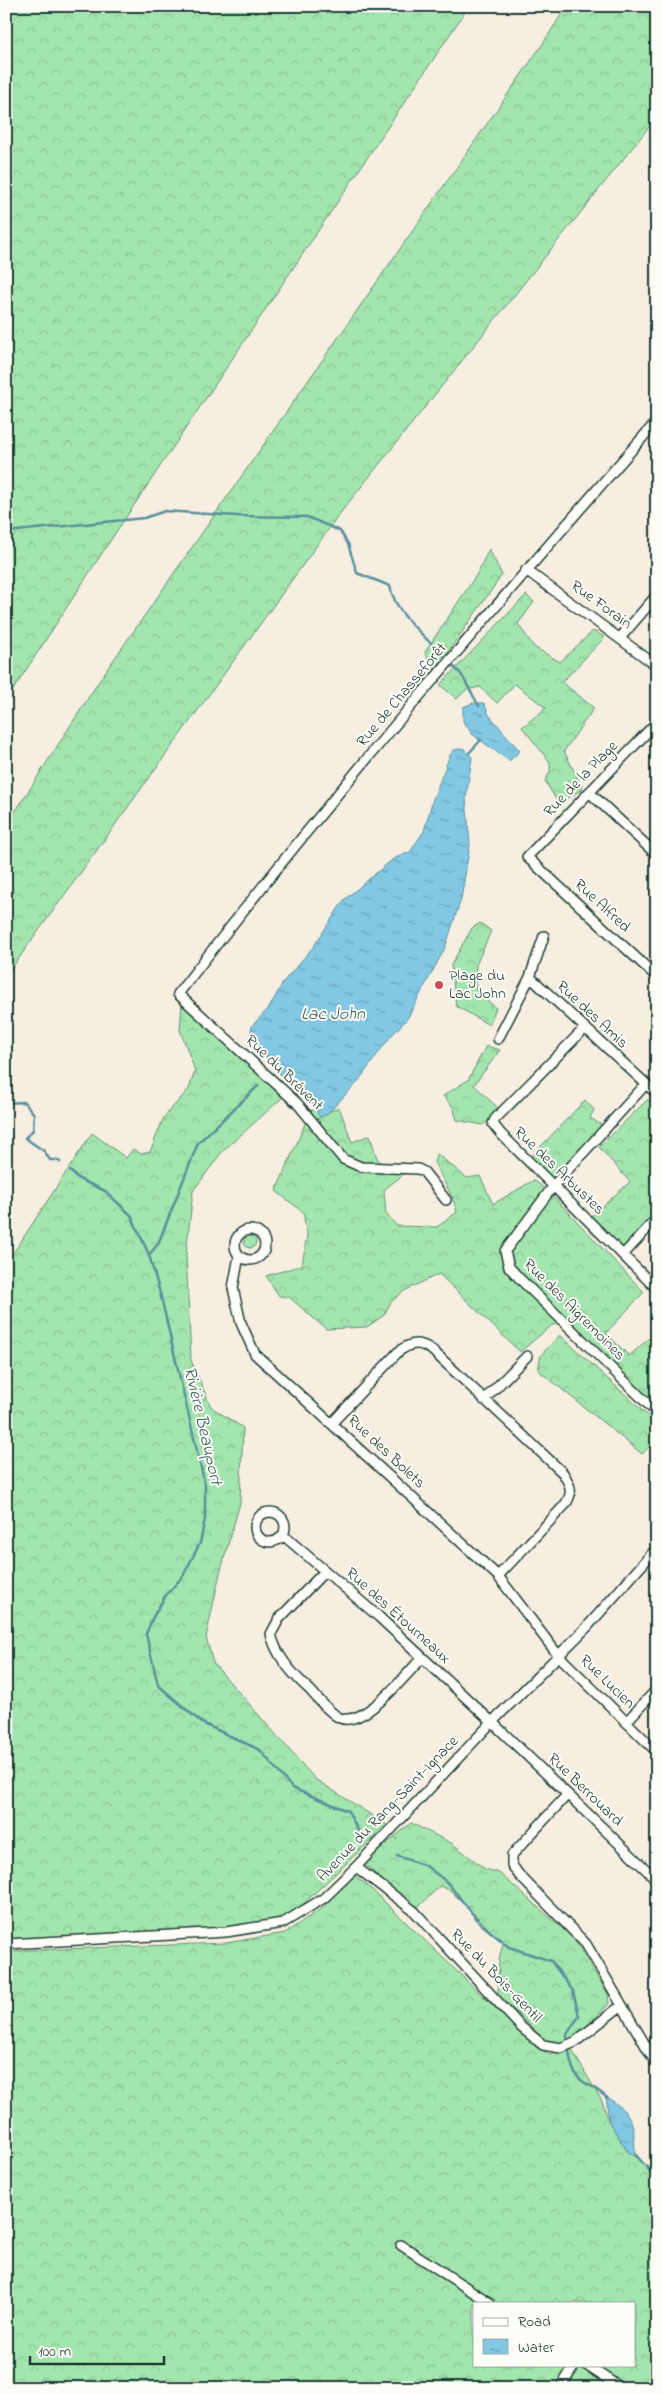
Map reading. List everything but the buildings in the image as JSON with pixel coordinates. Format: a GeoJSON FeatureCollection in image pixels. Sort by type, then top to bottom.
{"type":"FeatureCollection","features":[{"type":"Feature","properties":{"kind":"street","name":"Rue de Chasseforêt"},"geometry":{"type":"LineString","coordinates":[[178,994],[250,901],[526,570],[657,421]]}},
{"type":"Feature","properties":{"kind":"street","name":"Rue Forain"},"geometry":{"type":"LineString","coordinates":[[526,570],[657,666]]}},
{"type":"Feature","properties":{"kind":"street"},"geometry":{"type":"LineString","coordinates":[[620,638],[657,595]]}},
{"type":"Feature","properties":{"kind":"street","name":"Rue de la Plage"},"geometry":{"type":"LineString","coordinates":[[527,857],[657,722]]}},
{"type":"Feature","properties":{"kind":"street"},"geometry":{"type":"LineString","coordinates":[[589,792],[657,855]]}},
{"type":"Feature","properties":{"kind":"street","name":"Rue Alfred"},"geometry":{"type":"LineString","coordinates":[[527,857],[657,977]]}},
{"type":"Feature","properties":{"kind":"street"},"geometry":{"type":"LineString","coordinates":[[498,1039],[530,977],[544,936]]}},
{"type":"Feature","properties":{"kind":"street","name":"Rue des Amis"},"geometry":{"type":"LineString","coordinates":[[530,977],[584,1029],[657,1094]]}},
{"type":"Feature","properties":{"kind":"street","name":"Rue du Brévent"},"geometry":{"type":"LineString","coordinates":[[178,994],[297,1103],[343,1159],[361,1166],[418,1169],[424,1172],[446,1200]]}},
{"type":"Feature","properties":{"kind":"street","name":"Rue des Arbustes"},"geometry":{"type":"LineString","coordinates":[[584,1029],[495,1119],[493,1124],[657,1289]]}},
{"type":"Feature","properties":{"kind":"street","name":"Rue des Aigremoines"},"geometry":{"type":"LineString","coordinates":[[646,1084],[554,1185],[505,1252],[509,1267],[657,1413]]}},
{"type":"Feature","properties":{"kind":"street"},"geometry":{"type":"LineString","coordinates":[[623,1255],[657,1218]]}},
{"type":"Feature","properties":{"kind":"street","name":"Rue des Bolets"},"geometry":{"type":"LineString","coordinates":[[239,1256],[233,1288],[241,1323],[254,1354],[498,1576],[558,1655]]}},
{"type":"Feature","properties":{"kind":"street"},"geometry":{"type":"LineString","coordinates":[[332,1423],[398,1352],[416,1342],[425,1344],[433,1351],[563,1473],[572,1490],[570,1498],[564,1506],[498,1576]]}},
{"type":"Feature","properties":{"kind":"street"},"geometry":{"type":"LineString","coordinates":[[484,1400],[527,1356]]}},
{"type":"Feature","properties":{"kind":"street","name":"Rue des Étourneaux"},"geometry":{"type":"LineString","coordinates":[[283,1535],[492,1722]]}},
{"type":"Feature","properties":{"kind":"street","name":"Avenue du Rang-Saint-Ignace"},"geometry":{"type":"LineString","coordinates":[[6,1944],[226,1932],[283,1923],[324,1898],[356,1867],[492,1722],[587,1627],[657,1548]]}},
{"type":"Feature","properties":{"kind":"street"},"geometry":{"type":"LineString","coordinates":[[325,1571],[279,1619],[271,1634],[275,1649],[302,1684],[338,1717],[353,1719],[368,1712],[422,1658]]}},
{"type":"Feature","properties":{"kind":"street","name":"Rue Lucien"},"geometry":{"type":"LineString","coordinates":[[558,1655],[657,1752]]}},
{"type":"Feature","properties":{"kind":"street"},"geometry":{"type":"LineString","coordinates":[[626,1722],[657,1689]]}},
{"type":"Feature","properties":{"kind":"street","name":"Rue Berrouard"},"geometry":{"type":"LineString","coordinates":[[492,1722],[657,1880]]}},
{"type":"Feature","properties":{"kind":"street"},"geometry":{"type":"LineString","coordinates":[[567,1794],[512,1855],[512,1865],[519,1875],[586,1944],[657,2065]]}},
{"type":"Feature","properties":{"kind":"street","name":"Rue du Bois-Gentil"},"geometry":{"type":"LineString","coordinates":[[356,1867],[414,1911],[521,2027],[543,2045],[561,2048],[575,2042],[622,2005]]}},
{"type":"Feature","properties":{"kind":"street"},"geometry":{"type":"LineString","coordinates":[[401,2245],[488,2302]]}},
{"type":"Feature","properties":{"kind":"street"},"geometry":{"type":"LineString","coordinates":[[560,2388],[574,2366]]}},
{"type":"Feature","properties":{"kind":"street"},"geometry":{"type":"LineString","coordinates":[[588,2366],[621,2388]]}},
{"type":"Feature","properties":{"kind":"green space"},"geometry":{"type":"Polygon","coordinates":[[[6,6],[469,6],[104,550],[6,701],[6,6]]]}},
{"type":"Feature","properties":{"kind":"green space"},"geometry":{"type":"Polygon","coordinates":[[[567,6],[657,6],[657,117],[341,512],[6,976],[6,826],[101,678],[542,45],[567,6]]]}},
{"type":"Feature","properties":{"kind":"green space"},"geometry":{"type":"Polygon","coordinates":[[[489,549],[502,575],[434,672],[425,652],[477,574],[489,549]]]}},
{"type":"Feature","properties":{"kind":"green space"},"geometry":{"type":"Polygon","coordinates":[[[526,595],[534,602],[518,624],[534,647],[560,662],[593,631],[605,637],[562,682],[594,708],[564,751],[583,789],[558,803],[545,781],[550,772],[550,762],[522,727],[546,708],[515,684],[497,703],[480,687],[466,690],[457,699],[440,685],[526,595]]]}},
{"type":"Feature","properties":{"kind":"green space"},"geometry":{"type":"Polygon","coordinates":[[[480,923],[491,931],[476,965],[476,991],[496,1008],[489,1025],[456,1006],[451,965],[472,928],[480,923]]]}},
{"type":"Feature","properties":{"kind":"green space"},"geometry":{"type":"Polygon","coordinates":[[[182,1004],[284,1096],[222,1152],[193,1191],[186,1254],[191,1360],[211,1407],[243,1428],[240,1503],[220,1573],[206,1637],[213,1663],[315,1779],[387,1825],[283,1923],[226,1932],[6,1941],[6,1264],[92,1133],[126,1158],[133,1149],[141,1154],[150,1152],[164,1117],[189,1089],[195,1071],[180,1030],[182,1004]]]}},
{"type":"Feature","properties":{"kind":"green space"},"geometry":{"type":"Polygon","coordinates":[[[486,1046],[500,1050],[474,1085],[500,1110],[483,1125],[457,1120],[453,1107],[443,1096],[468,1080],[486,1046]]]}},
{"type":"Feature","properties":{"kind":"green space"},"geometry":{"type":"Polygon","coordinates":[[[585,1100],[594,1110],[590,1118],[607,1128],[555,1185],[527,1161],[585,1100]]]}},
{"type":"Feature","properties":{"kind":"green space"},"geometry":{"type":"Polygon","coordinates":[[[647,1100],[653,1101],[657,1107],[650,1140],[653,1152],[657,1158],[657,1217],[624,1256],[587,1220],[630,1182],[599,1147],[647,1100]]]}},
{"type":"Feature","properties":{"kind":"green space"},"geometry":{"type":"Polygon","coordinates":[[[339,1107],[352,1142],[370,1135],[379,1161],[388,1167],[405,1173],[384,1190],[386,1214],[397,1226],[437,1227],[457,1212],[453,1199],[434,1162],[437,1154],[467,1178],[480,1176],[493,1204],[534,1180],[551,1194],[644,1292],[606,1333],[629,1356],[657,1331],[657,1407],[566,1323],[552,1325],[520,1352],[439,1274],[404,1291],[391,1302],[384,1315],[367,1327],[326,1329],[289,1297],[279,1296],[266,1276],[302,1265],[307,1235],[303,1212],[276,1191],[311,1110],[329,1112],[339,1107]]]}},
{"type":"Feature","properties":{"kind":"green space"},"geometry":{"type":"Polygon","coordinates":[[[248,1236],[252,1236],[256,1242],[252,1248],[248,1248],[244,1244],[244,1240],[248,1236]]]}},
{"type":"Feature","properties":{"kind":"green space"},"geometry":{"type":"Polygon","coordinates":[[[560,1335],[657,1424],[657,1439],[642,1454],[538,1370],[541,1355],[560,1335]]]}},
{"type":"Feature","properties":{"kind":"green space"},"geometry":{"type":"Polygon","coordinates":[[[411,1823],[453,1844],[485,1869],[499,1873],[573,1938],[608,1994],[609,2004],[578,2035],[558,2045],[547,2042],[498,1995],[499,1960],[503,1943],[451,1891],[440,1886],[414,1911],[364,1863],[411,1823]]]}},
{"type":"Feature","properties":{"kind":"green space"},"geometry":{"type":"Polygon","coordinates":[[[351,1873],[367,1885],[535,2046],[549,2054],[570,2047],[602,2101],[609,2122],[628,2152],[657,2175],[657,2375],[645,2388],[6,2388],[6,1951],[226,1943],[285,1933],[325,1906],[351,1873]]]}},
{"type":"Feature","properties":{"kind":"water"},"geometry":{"type":"Polygon","coordinates":[[[473,703],[484,703],[489,715],[520,751],[509,761],[472,734],[463,721],[463,707],[473,703]]]}},
{"type":"Feature","properties":{"kind":"water","name":"Lac John"},"geometry":{"type":"Polygon","coordinates":[[[463,748],[472,757],[466,798],[470,845],[461,899],[445,948],[407,1019],[390,1037],[357,1083],[326,1115],[320,1117],[307,1094],[280,1074],[250,1036],[252,1026],[269,1008],[284,981],[314,946],[344,900],[393,859],[410,852],[424,831],[433,799],[450,755],[454,750],[463,748]]]}},
{"type":"Feature","properties":{"kind":"water"},"geometry":{"type":"Polygon","coordinates":[[[606,2096],[623,2109],[631,2121],[635,2156],[628,2152],[609,2122],[606,2096]]]}},
{"type":"Feature","properties":{"kind":"waterway"},"geometry":{"type":"LineString","coordinates":[[6,532],[144,518],[165,511],[237,516],[307,517],[340,531],[348,544],[357,573],[390,586],[393,597],[404,616],[444,656]]}},
{"type":"Feature","properties":{"kind":"waterway"},"geometry":{"type":"LineString","coordinates":[[454,667],[461,674],[479,706]]}},
{"type":"Feature","properties":{"kind":"waterway"},"geometry":{"type":"LineString","coordinates":[[469,753],[481,740],[479,739]]}},
{"type":"Feature","properties":{"kind":"waterway"},"geometry":{"type":"LineString","coordinates":[[149,1255],[158,1244],[198,1143],[258,1086]]}},
{"type":"Feature","properties":{"kind":"waterway","name":"Rivière Beauport"},"geometry":{"type":"LineString","coordinates":[[6,1103],[24,1102],[34,1114],[33,1130],[25,1138],[44,1151],[50,1160],[60,1162]]}},
{"type":"Feature","properties":{"kind":"waterway","name":"Rivière Beauport"},"geometry":{"type":"LineString","coordinates":[[70,1171],[79,1179],[105,1191],[131,1215],[149,1255],[161,1297],[205,1485],[205,1519],[200,1543],[183,1576],[166,1595],[153,1617],[146,1634],[158,1685],[202,1723],[260,1750],[292,1788],[348,1811],[362,1838]]}},
{"type":"Feature","properties":{"kind":"waterway","name":"Rivière Beauport"},"geometry":{"type":"LineString","coordinates":[[397,1856],[426,1866],[447,1882],[480,1923],[509,1947],[551,1961],[573,1991],[579,2016],[567,2037]]}},
{"type":"Feature","properties":{"kind":"waterway","name":"Rivière Beauport"},"geometry":{"type":"LineString","coordinates":[[569,2052],[571,2064],[578,2077],[607,2098]]}},
{"type":"Feature","properties":{"kind":"waterway","name":"Rivière Beauport"},"geometry":{"type":"LineString","coordinates":[[635,2154],[657,2179]]}},
{"type":"Feature","properties":{"kind":"place","name":"Plage du Lac John"},"geometry":{"type":"Point","coordinates":[439,985]}}]}
